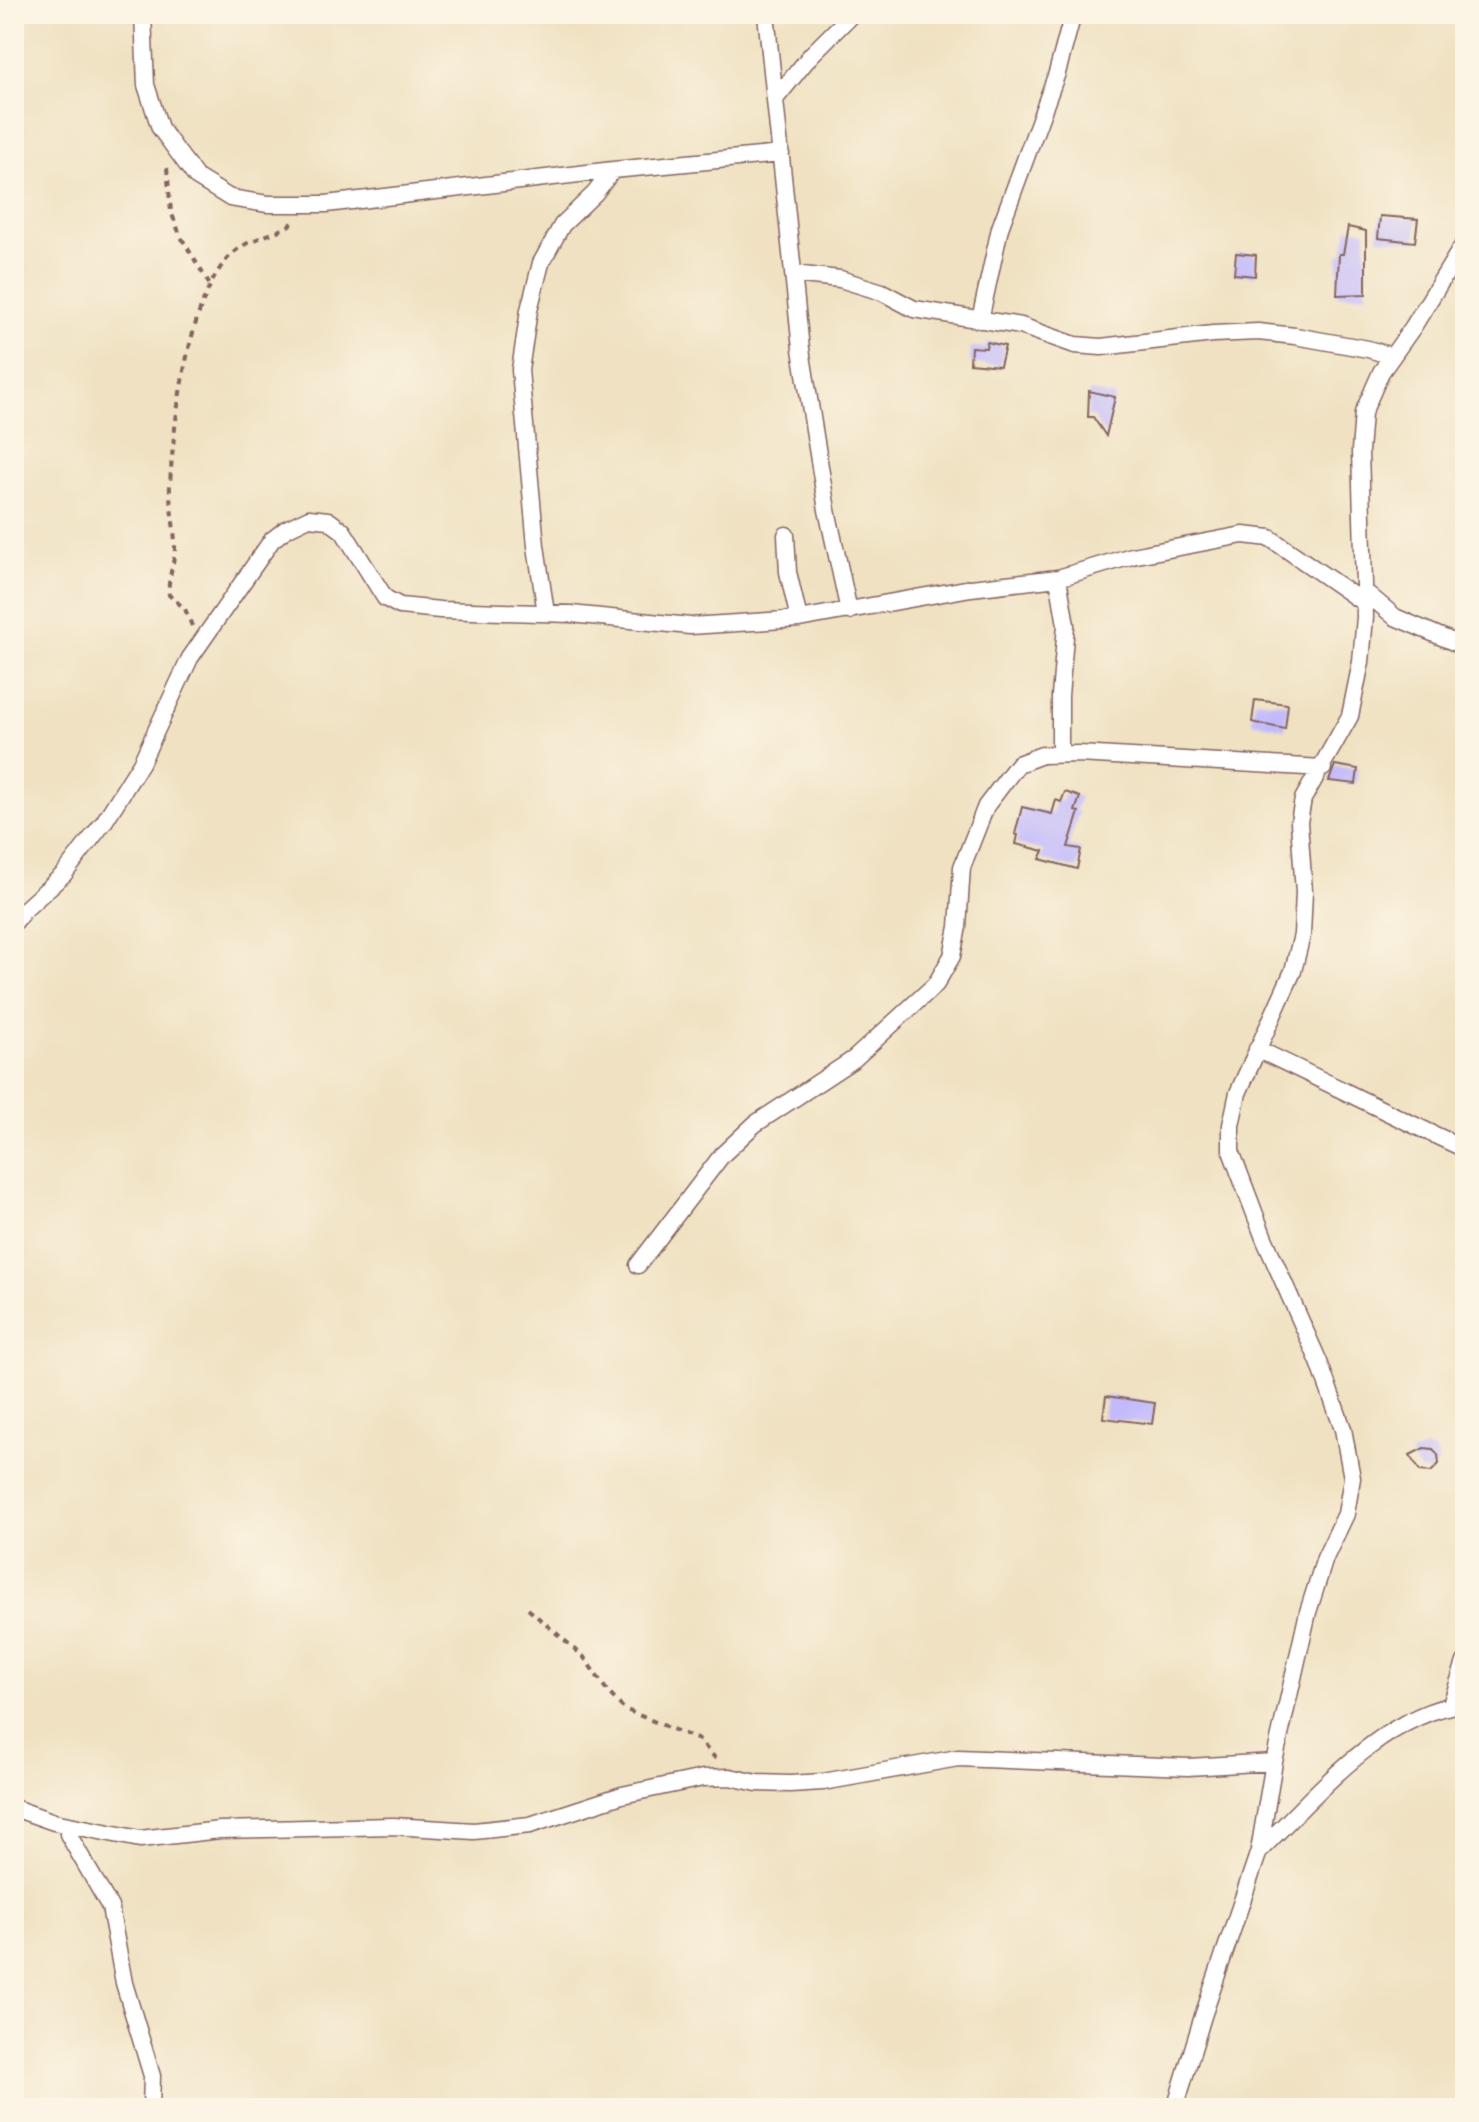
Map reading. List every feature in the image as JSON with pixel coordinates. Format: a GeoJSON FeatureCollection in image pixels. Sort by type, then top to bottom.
{"type":"FeatureCollection","features":[{"type":"Feature","properties":{"kind":"street"},"geometry":{"type":"LineString","coordinates":[[143,14],[146,85],[160,128],[196,177],[230,198],[268,204],[318,205],[613,170],[781,154]]}},
{"type":"Feature","properties":{"kind":"street"},"geometry":{"type":"LineString","coordinates":[[766,14],[801,349],[827,510],[849,611]]}},
{"type":"Feature","properties":{"kind":"street"},"geometry":{"type":"LineString","coordinates":[[776,98],[811,55],[852,14]]}},
{"type":"Feature","properties":{"kind":"street"},"geometry":{"type":"LineString","coordinates":[[980,320],[1000,228],[1057,73],[1073,14]]}},
{"type":"Feature","properties":{"kind":"street"},"geometry":{"type":"LineString","coordinates":[[546,613],[536,546],[520,370],[529,310],[541,263],[562,225],[595,193],[613,170]]}},
{"type":"Feature","properties":{"kind":"street"},"geometry":{"type":"LineString","coordinates":[[1175,2108],[1259,1851],[1274,1762],[1308,1612],[1325,1558],[1346,1514],[1352,1478],[1343,1429],[1319,1362],[1264,1238],[1231,1151],[1231,1125],[1238,1093],[1293,971],[1302,935],[1304,892],[1299,822],[1303,799],[1350,716],[1361,662],[1364,597],[1360,451],[1363,413],[1381,372],[1413,327],[1465,242]]}},
{"type":"Feature","properties":{"kind":"street"},"geometry":{"type":"LineString","coordinates":[[793,274],[840,279],[882,292],[914,309],[1021,326],[1075,345],[1101,347],[1258,332],[1368,349],[1392,356]]}},
{"type":"Feature","properties":{"kind":"street"},"geometry":{"type":"LineString","coordinates":[[14,923],[64,874],[104,822],[141,763],[196,650],[272,540],[309,518],[328,520],[343,531],[385,598],[400,606],[546,613],[690,626],[799,619],[971,588],[1058,578],[1132,556],[1243,535],[1270,538],[1395,617],[1465,647]]}},
{"type":"Feature","properties":{"kind":"street"},"geometry":{"type":"LineString","coordinates":[[786,535],[788,572],[799,619]]}},
{"type":"Feature","properties":{"kind":"street"},"geometry":{"type":"LineString","coordinates":[[1058,578],[1066,625],[1060,696],[1060,754]]}},
{"type":"Feature","properties":{"kind":"street"},"geometry":{"type":"LineString","coordinates":[[638,1265],[722,1155],[755,1124],[854,1059],[936,984],[952,956],[958,927],[962,867],[986,806],[1018,764],[1042,755],[1060,754],[1323,768]]}},
{"type":"Feature","properties":{"kind":"street"},"geometry":{"type":"LineString","coordinates":[[1257,1049],[1465,1149]]}},
{"type":"Feature","properties":{"kind":"street"},"geometry":{"type":"LineString","coordinates":[[1259,1851],[1354,1758],[1408,1722],[1458,1704],[1465,1662]]}},
{"type":"Feature","properties":{"kind":"street"},"geometry":{"type":"LineString","coordinates":[[14,1808],[54,1822],[140,1839],[220,1830],[393,1826],[474,1831],[530,1825],[622,1795],[703,1778],[730,1777],[757,1783],[823,1782],[958,1758],[1188,1767],[1274,1762]]}},
{"type":"Feature","properties":{"kind":"street"},"geometry":{"type":"LineString","coordinates":[[68,1834],[110,1907],[124,1983],[152,2076],[151,2108]]}},
{"type":"Feature","properties":{"kind":"path"},"geometry":{"type":"LineString","coordinates":[[167,137],[171,212],[181,237],[211,287]]}},
{"type":"Feature","properties":{"kind":"path"},"geometry":{"type":"LineString","coordinates":[[196,650],[190,618],[169,595],[168,582],[175,548],[170,487],[181,382],[200,311],[217,274],[234,252],[290,226],[318,205]]}},
{"type":"Feature","properties":{"kind":"path"},"geometry":{"type":"LineString","coordinates":[[528,1609],[583,1656],[616,1702],[644,1719],[699,1740],[730,1777]]}},
{"type":"Feature","properties":{"kind":"building"},"geometry":{"type":"Polygon","coordinates":[[[1380,216],[1418,219],[1415,242],[1378,238],[1380,216]]]}},
{"type":"Feature","properties":{"kind":"building"},"geometry":{"type":"Polygon","coordinates":[[[1348,227],[1366,231],[1366,294],[1337,295],[1339,254],[1343,254],[1348,227]]]}},
{"type":"Feature","properties":{"kind":"building"},"geometry":{"type":"Polygon","coordinates":[[[1236,253],[1256,255],[1255,276],[1234,274],[1236,253]]]}},
{"type":"Feature","properties":{"kind":"building"},"geometry":{"type":"Polygon","coordinates":[[[987,342],[1005,346],[1000,366],[970,363],[971,347],[986,348],[987,342]]]}},
{"type":"Feature","properties":{"kind":"building"},"geometry":{"type":"Polygon","coordinates":[[[1089,391],[1115,397],[1106,436],[1093,417],[1088,417],[1089,391]]]}},
{"type":"Feature","properties":{"kind":"building"},"geometry":{"type":"Polygon","coordinates":[[[1255,700],[1288,704],[1285,729],[1252,722],[1255,700]]]}},
{"type":"Feature","properties":{"kind":"building"},"geometry":{"type":"Polygon","coordinates":[[[1335,765],[1358,769],[1356,784],[1329,781],[1335,765]]]}},
{"type":"Feature","properties":{"kind":"building"},"geometry":{"type":"Polygon","coordinates":[[[1065,792],[1080,797],[1075,811],[1079,812],[1068,847],[1081,849],[1077,869],[1040,859],[1044,851],[1016,844],[1018,835],[1015,834],[1022,807],[1052,814],[1056,800],[1061,802],[1065,792]]]}},
{"type":"Feature","properties":{"kind":"building"},"geometry":{"type":"Polygon","coordinates":[[[1106,1396],[1155,1403],[1152,1424],[1103,1418],[1106,1396]]]}},
{"type":"Feature","properties":{"kind":"building"},"geometry":{"type":"Polygon","coordinates":[[[1424,1448],[1433,1449],[1438,1455],[1439,1464],[1431,1472],[1420,1471],[1410,1455],[1424,1448]]]}}]}
